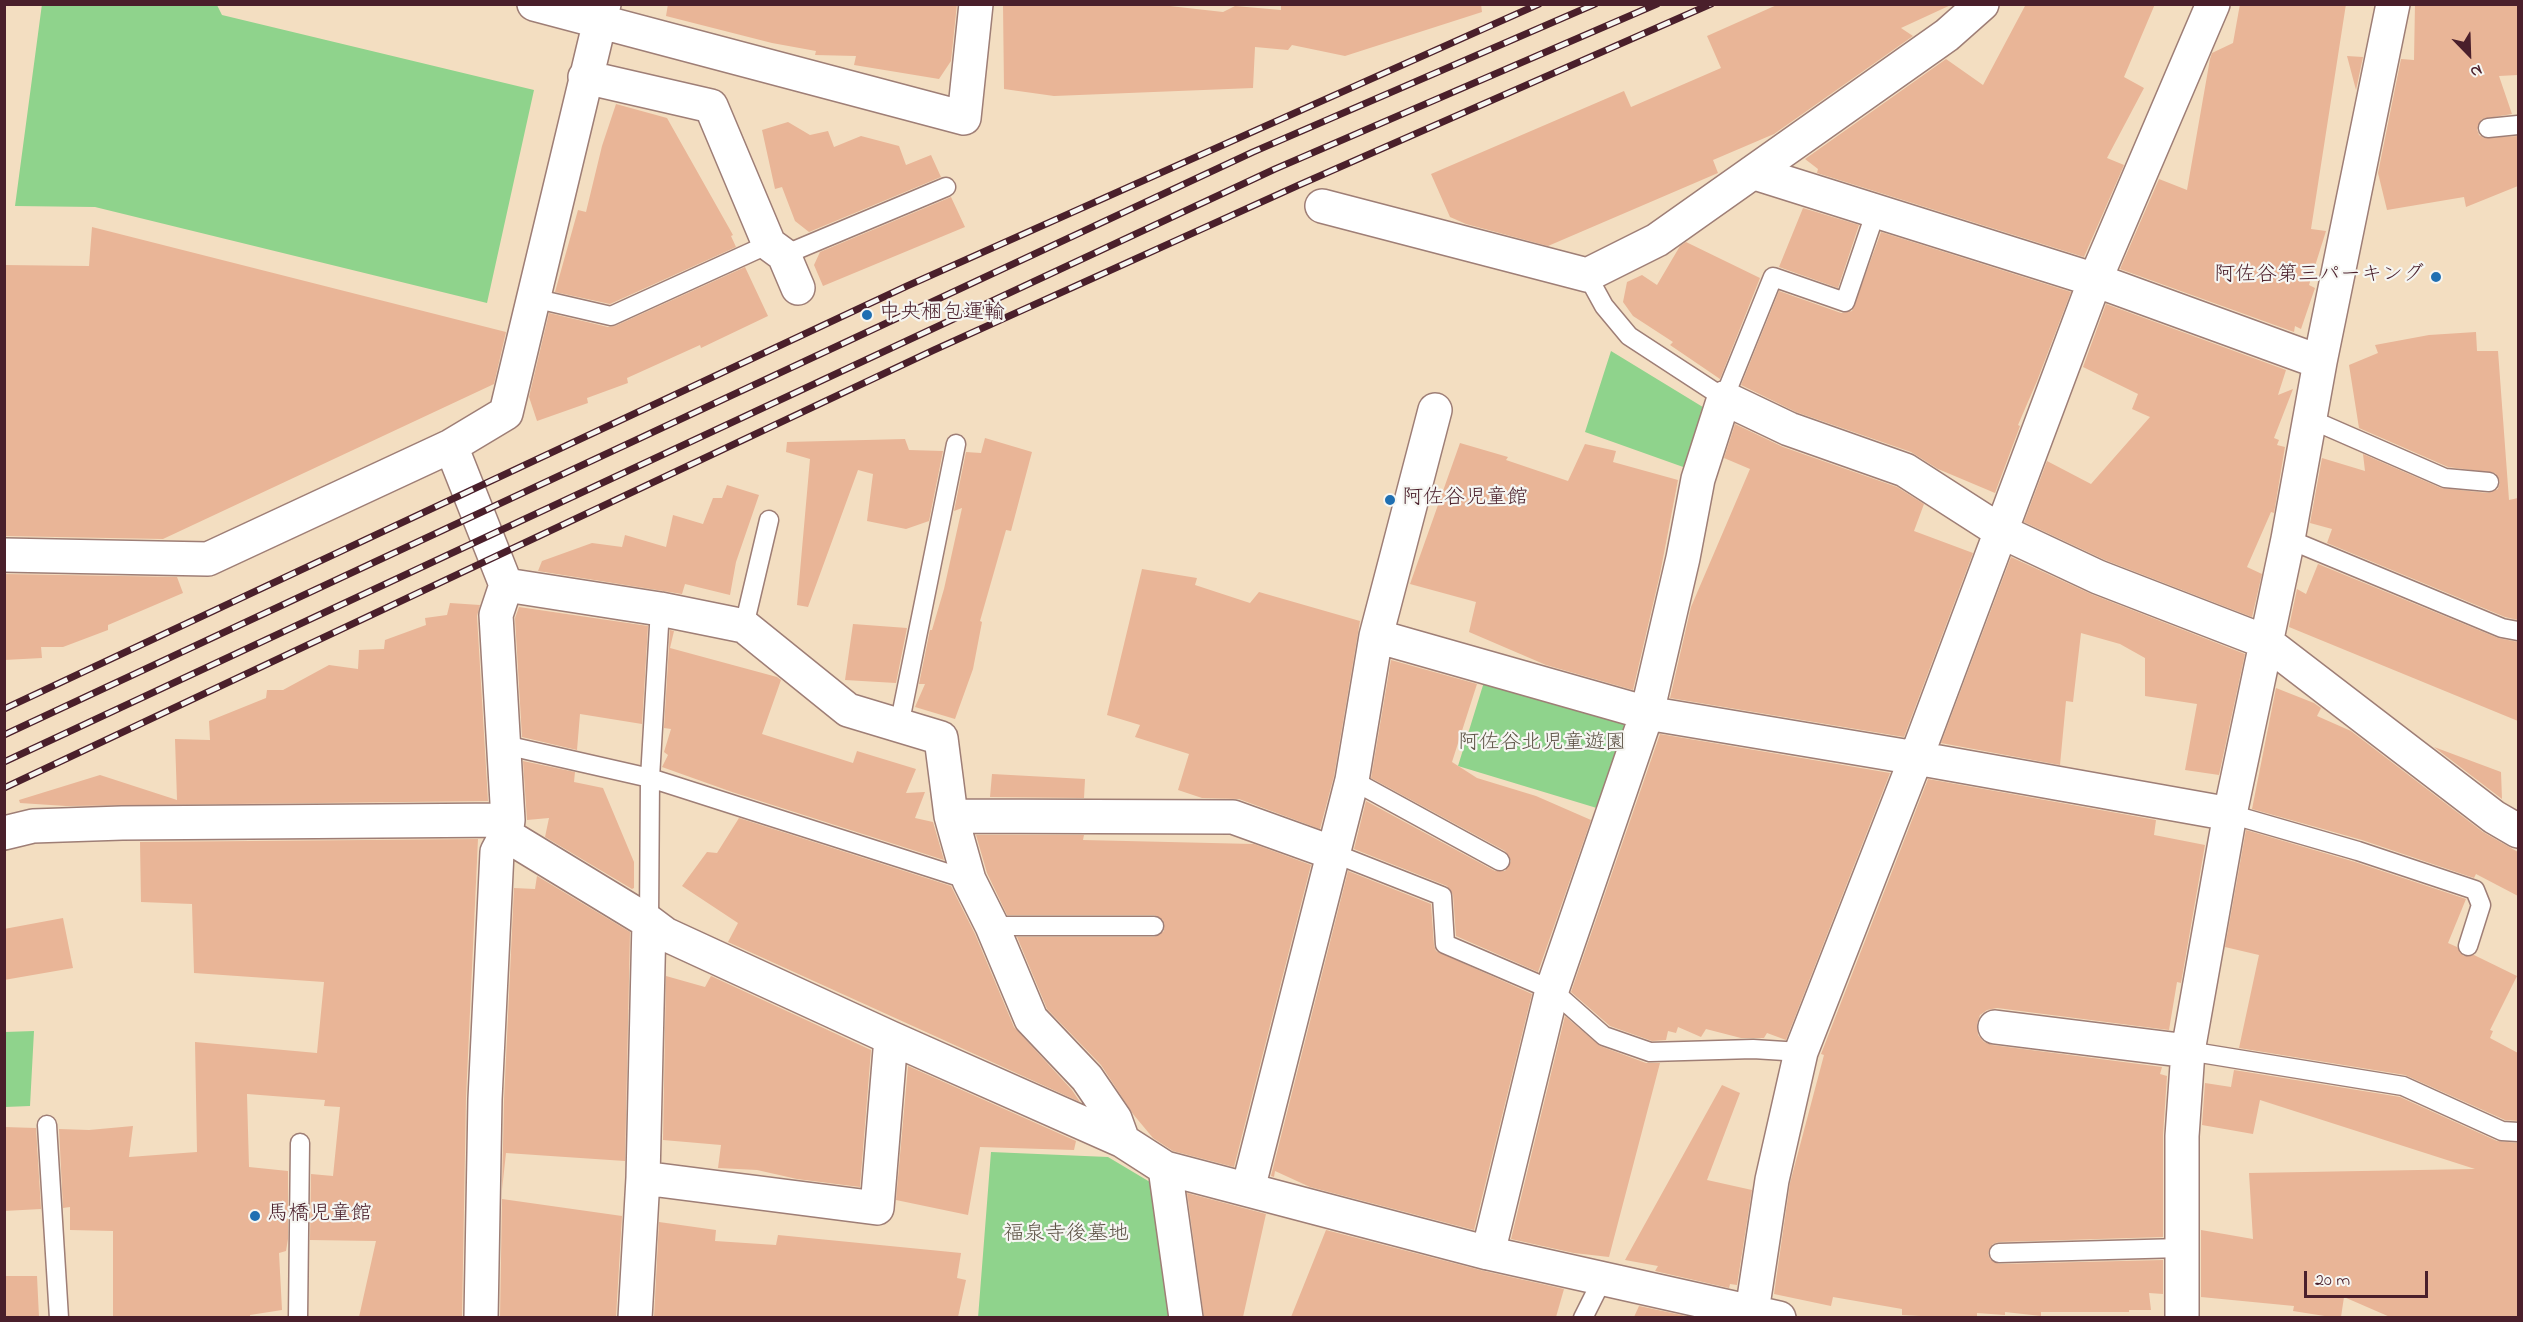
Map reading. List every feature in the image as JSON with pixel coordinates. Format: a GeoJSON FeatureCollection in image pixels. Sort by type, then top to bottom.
{"type":"FeatureCollection","features":[{"type":"Feature","properties":{"kind":"street"},"geometry":{"type":"LineString","coordinates":[[534,4],[601,12],[964,118],[976,4]]}},
{"type":"Feature","properties":{"kind":"street"},"geometry":{"type":"LineString","coordinates":[[1322,206],[1587,275],[1657,240],[1755,173],[1947,35],[1982,4]]}},
{"type":"Feature","properties":{"kind":"street"},"geometry":{"type":"LineString","coordinates":[[4,833],[33,826],[122,823],[507,828],[665,934],[1123,1141],[1166,1168],[1488,1253],[1761,1316],[1772,1180],[1801,1052],[1916,758],[2095,280],[2212,4]]}},
{"type":"Feature","properties":{"kind":"street"},"geometry":{"type":"LineString","coordinates":[[2182,1317],[2182,1136],[2188,1051],[2230,814],[2288,539],[2320,362],[2393,4]]}},
{"type":"Feature","properties":{"kind":"street"},"geometry":{"type":"LineString","coordinates":[[4,555],[208,559],[452,446],[506,413],[601,12]]}},
{"type":"Feature","properties":{"kind":"street"},"geometry":{"type":"LineString","coordinates":[[585,77],[711,106],[776,249],[798,288]]}},
{"type":"Feature","properties":{"kind":"street"},"geometry":{"type":"LineString","coordinates":[[1755,173],[2095,280],[2320,362]]}},
{"type":"Feature","properties":{"kind":"street"},"geometry":{"type":"LineString","coordinates":[[1488,1253],[1552,990],[1647,714],[1683,558],[1698,479],[1724,398],[1789,429],[1905,470],[2000,531],[2098,577],[2266,642],[2494,817],[2518,831]]}},
{"type":"Feature","properties":{"kind":"street"},"geometry":{"type":"LineString","coordinates":[[1248,1189],[1352,780],[1376,636],[1435,410]]}},
{"type":"Feature","properties":{"kind":"street"},"geometry":{"type":"LineString","coordinates":[[452,446],[506,585],[496,615],[505,745],[507,828],[497,852],[485,1099],[481,1317]]}},
{"type":"Feature","properties":{"kind":"street"},"geometry":{"type":"LineString","coordinates":[[506,585],[660,609],[744,626],[848,710],[941,738],[951,816],[969,880],[992,926],[1031,1019],[1087,1078],[1115,1119],[1123,1141]]}},
{"type":"Feature","properties":{"kind":"street"},"geometry":{"type":"LineString","coordinates":[[1376,636],[1647,714],[1916,758],[2230,814]]}},
{"type":"Feature","properties":{"kind":"street"},"geometry":{"type":"LineString","coordinates":[[951,816],[1233,817],[1333,853]]}},
{"type":"Feature","properties":{"kind":"street"},"geometry":{"type":"LineString","coordinates":[[635,1317],[644,1178],[649,922]]}},
{"type":"Feature","properties":{"kind":"street"},"geometry":{"type":"LineString","coordinates":[[1995,1027],[2188,1051]]}},
{"type":"Feature","properties":{"kind":"street"},"geometry":{"type":"LineString","coordinates":[[644,1178],[877,1208],[891,1038]]}},
{"type":"Feature","properties":{"kind":"street"},"geometry":{"type":"LineString","coordinates":[[1166,1168],[1186,1317]]}},
{"type":"Feature","properties":{"kind":"lane"},"geometry":{"type":"LineString","coordinates":[[2488,128],[2518,125]]}},
{"type":"Feature","properties":{"kind":"lane"},"geometry":{"type":"LineString","coordinates":[[533,298],[612,316],[776,249],[946,187]]}},
{"type":"Feature","properties":{"kind":"lane"},"geometry":{"type":"LineString","coordinates":[[1587,275],[1604,306],[1629,336],[1724,398],[1773,277],[1845,302],[1876,211]]}},
{"type":"Feature","properties":{"kind":"lane"},"geometry":{"type":"LineString","coordinates":[[2310,419],[2445,478],[2489,482]]}},
{"type":"Feature","properties":{"kind":"lane"},"geometry":{"type":"LineString","coordinates":[[898,726],[956,444]]}},
{"type":"Feature","properties":{"kind":"lane"},"geometry":{"type":"LineString","coordinates":[[744,626],[769,520]]}},
{"type":"Feature","properties":{"kind":"lane"},"geometry":{"type":"LineString","coordinates":[[2288,539],[2502,628],[2518,631]]}},
{"type":"Feature","properties":{"kind":"lane"},"geometry":{"type":"LineString","coordinates":[[649,922],[650,778],[660,609]]}},
{"type":"Feature","properties":{"kind":"lane"},"geometry":{"type":"LineString","coordinates":[[505,745],[650,778],[969,880]]}},
{"type":"Feature","properties":{"kind":"lane"},"geometry":{"type":"LineString","coordinates":[[1352,780],[1500,861]]}},
{"type":"Feature","properties":{"kind":"lane"},"geometry":{"type":"LineString","coordinates":[[2230,814],[2358,851],[2475,890],[2481,905],[2468,946]]}},
{"type":"Feature","properties":{"kind":"lane"},"geometry":{"type":"LineString","coordinates":[[1333,853],[1442,896],[1445,944],[1552,990],[1604,1036],[1650,1052],[1753,1049],[1801,1052]]}},
{"type":"Feature","properties":{"kind":"lane"},"geometry":{"type":"LineString","coordinates":[[992,926],[1154,926]]}},
{"type":"Feature","properties":{"kind":"lane"},"geometry":{"type":"LineString","coordinates":[[2188,1051],[2403,1086],[2502,1131],[2518,1132]]}},
{"type":"Feature","properties":{"kind":"lane"},"geometry":{"type":"LineString","coordinates":[[46,1125],[60,1317]]}},
{"type":"Feature","properties":{"kind":"lane"},"geometry":{"type":"LineString","coordinates":[[298,1317],[300,1143]]}},
{"type":"Feature","properties":{"kind":"lane"},"geometry":{"type":"LineString","coordinates":[[1999,1253],[2181,1248]]}},
{"type":"Feature","properties":{"kind":"lane"},"geometry":{"type":"LineString","coordinates":[[1583,1317],[1603,1278]]}},
{"type":"Feature","properties":{"kind":"green space"},"geometry":{"type":"Polygon","coordinates":[[[42,4],[217,5],[222,15],[534,90],[487,303],[95,207],[15,206],[42,4]]]}},
{"type":"Feature","properties":{"kind":"green space"},"geometry":{"type":"Polygon","coordinates":[[[1611,351],[1711,412],[1686,468],[1585,432],[1611,351]]]}},
{"type":"Feature","properties":{"kind":"green space","name":"阿佐谷北児童遊園"},"geometry":{"type":"Polygon","coordinates":[[[1484,682],[1626,725],[1600,809],[1458,766],[1484,682]]]}},
{"type":"Feature","properties":{"kind":"green space"},"geometry":{"type":"Polygon","coordinates":[[[34,1031],[30,1106],[5,1107],[5,1032],[34,1031]]]}},
{"type":"Feature","properties":{"kind":"green space","name":"福泉寺後墓地"},"geometry":{"type":"Polygon","coordinates":[[[991,1152],[1108,1157],[1160,1188],[1176,1317],[978,1318],[991,1152]]]}},
{"type":"Feature","properties":{"kind":"building"},"geometry":{"type":"Polygon","coordinates":[[[668,4],[957,4],[951,61],[939,79],[854,65],[856,56],[815,55],[816,51],[772,43],[666,16],[668,4]]]}},
{"type":"Feature","properties":{"kind":"building"},"geometry":{"type":"Polygon","coordinates":[[[1003,4],[1152,4],[1223,12],[1235,6],[1281,10],[1281,4],[1481,4],[1482,12],[1345,56],[1292,45],[1288,50],[1255,47],[1253,88],[1054,96],[1004,89],[1003,4]]]}},
{"type":"Feature","properties":{"kind":"building"},"geometry":{"type":"Polygon","coordinates":[[[1779,4],[1953,4],[1901,28],[1913,36],[1774,134],[1713,160],[1718,173],[1548,246],[1466,224],[1450,217],[1431,174],[1624,91],[1631,107],[1721,68],[1707,36],[1779,4]]]}},
{"type":"Feature","properties":{"kind":"building"},"geometry":{"type":"Polygon","coordinates":[[[2026,4],[2155,4],[2124,77],[2144,88],[2107,158],[2124,165],[2084,257],[1817,173],[1818,169],[1805,159],[1946,59],[1983,85],[2026,4]]]}},
{"type":"Feature","properties":{"kind":"building"},"geometry":{"type":"Polygon","coordinates":[[[2240,4],[2346,4],[2311,229],[2326,231],[2309,285],[2315,288],[2301,329],[2295,326],[2294,332],[2120,269],[2159,179],[2187,190],[2210,59],[2212,53],[2233,43],[2240,4]]]}},
{"type":"Feature","properties":{"kind":"building"},"geometry":{"type":"Polygon","coordinates":[[[2415,4],[2518,4],[2518,75],[2499,76],[2512,114],[2482,119],[2477,129],[2479,135],[2484,138],[2518,136],[2518,186],[2466,207],[2464,197],[2387,210],[2378,173],[2401,59],[2414,60],[2415,4]]]}},
{"type":"Feature","properties":{"kind":"building"},"geometry":{"type":"Polygon","coordinates":[[[2347,56],[2363,57],[2356,90],[2347,56]]]}},
{"type":"Feature","properties":{"kind":"building"},"geometry":{"type":"Polygon","coordinates":[[[616,104],[667,118],[733,235],[731,236],[736,247],[610,304],[555,292],[578,210],[586,212],[602,146],[616,104]]]}},
{"type":"Feature","properties":{"kind":"building"},"geometry":{"type":"Polygon","coordinates":[[[788,122],[810,135],[828,131],[834,147],[861,136],[899,146],[906,165],[931,155],[941,177],[809,232],[795,221],[782,187],[775,189],[762,130],[788,122]]]}},
{"type":"Feature","properties":{"kind":"building"},"geometry":{"type":"Polygon","coordinates":[[[951,197],[965,227],[823,286],[814,265],[820,252],[951,197]]]}},
{"type":"Feature","properties":{"kind":"building"},"geometry":{"type":"Polygon","coordinates":[[[1803,208],[1859,225],[1838,288],[1779,267],[1803,208]]]}},
{"type":"Feature","properties":{"kind":"building"},"geometry":{"type":"Polygon","coordinates":[[[92,227],[506,332],[494,384],[163,539],[4,536],[4,265],[89,266],[92,227]]]}},
{"type":"Feature","properties":{"kind":"building"},"geometry":{"type":"Polygon","coordinates":[[[1881,232],[2071,292],[2018,425],[2020,426],[1995,493],[1938,469],[1911,452],[1796,412],[1741,385],[1779,291],[1841,313],[1852,311],[1881,232]]]}},
{"type":"Feature","properties":{"kind":"building"},"geometry":{"type":"Polygon","coordinates":[[[1686,242],[1760,278],[1720,379],[1670,345],[1673,342],[1633,316],[1623,302],[1627,282],[1642,275],[1657,285],[1680,246],[1686,242]]]}},
{"type":"Feature","properties":{"kind":"building"},"geometry":{"type":"Polygon","coordinates":[[[745,267],[768,316],[701,348],[700,345],[627,378],[628,383],[587,398],[588,403],[537,421],[529,397],[549,313],[608,327],[615,326],[745,267]]]}},
{"type":"Feature","properties":{"kind":"building"},"geometry":{"type":"Polygon","coordinates":[[[2106,304],[2286,370],[2278,395],[2293,389],[2274,438],[2279,440],[2277,445],[2285,447],[2274,513],[2271,512],[2247,567],[2262,574],[2252,617],[2105,560],[2024,522],[2047,461],[2091,484],[2150,417],[2132,409],[2138,394],[2083,367],[2106,304]]]}},
{"type":"Feature","properties":{"kind":"building"},"geometry":{"type":"Polygon","coordinates":[[[2476,332],[2477,351],[2498,351],[2509,500],[2518,498],[2518,620],[2505,617],[2327,543],[2332,529],[2310,523],[2322,458],[2365,471],[2363,454],[2441,488],[2488,493],[2498,489],[2500,482],[2495,473],[2448,467],[2359,428],[2349,365],[2378,353],[2375,345],[2429,335],[2476,332]]]}},
{"type":"Feature","properties":{"kind":"building"},"geometry":{"type":"Polygon","coordinates":[[[1735,424],[1783,447],[1897,487],[1924,504],[1914,531],[1973,553],[1904,737],[1670,698],[1691,607],[1750,469],[1724,458],[1735,424]]]}},
{"type":"Feature","properties":{"kind":"building"},"geometry":{"type":"Polygon","coordinates":[[[985,438],[1032,452],[1011,531],[1006,530],[980,621],[982,622],[973,669],[955,719],[915,707],[925,684],[919,684],[930,630],[932,630],[944,589],[962,508],[954,511],[966,452],[981,453],[985,438]]]}},
{"type":"Feature","properties":{"kind":"building"},"geometry":{"type":"Polygon","coordinates":[[[905,439],[909,450],[943,451],[929,521],[906,529],[867,521],[873,474],[858,470],[808,607],[797,605],[810,459],[786,452],[787,442],[905,439]]]}},
{"type":"Feature","properties":{"kind":"building"},"geometry":{"type":"Polygon","coordinates":[[[1460,443],[1508,457],[1506,460],[1568,481],[1585,444],[1616,451],[1613,462],[1678,480],[1660,574],[1633,690],[1546,665],[1469,632],[1476,602],[1410,584],[1460,443]]]}},
{"type":"Feature","properties":{"kind":"building"},"geometry":{"type":"Polygon","coordinates":[[[727,485],[759,495],[736,562],[730,595],[685,584],[682,594],[538,571],[542,561],[592,543],[622,547],[625,535],[666,547],[673,515],[703,524],[713,498],[722,498],[727,485]]]}},
{"type":"Feature","properties":{"kind":"building"},"geometry":{"type":"Polygon","coordinates":[[[2011,557],[2091,594],[2245,654],[2219,775],[2185,770],[2197,704],[2145,696],[2145,658],[2120,644],[2081,633],[2073,702],[2066,701],[2060,765],[1941,743],[2011,557]]]}},
{"type":"Feature","properties":{"kind":"building"},"geometry":{"type":"Polygon","coordinates":[[[2318,564],[2498,638],[2518,642],[2518,721],[2289,627],[2297,589],[2306,594],[2318,564]]]}},
{"type":"Feature","properties":{"kind":"building"},"geometry":{"type":"Polygon","coordinates":[[[1142,569],[1197,578],[1195,585],[1250,603],[1259,592],[1360,621],[1334,776],[1320,829],[1239,799],[1202,798],[1178,790],[1189,754],[1135,737],[1140,725],[1107,715],[1142,569]]]}},
{"type":"Feature","properties":{"kind":"building"},"geometry":{"type":"Polygon","coordinates":[[[4,574],[177,577],[183,593],[108,625],[108,630],[63,647],[41,647],[42,658],[4,660],[4,574]]]}},
{"type":"Feature","properties":{"kind":"building"},"geometry":{"type":"Polygon","coordinates":[[[450,603],[480,605],[477,616],[488,801],[66,806],[20,803],[19,800],[100,775],[177,800],[175,739],[210,740],[209,721],[266,698],[267,690],[283,690],[329,665],[358,669],[359,650],[384,649],[385,640],[426,625],[425,618],[447,615],[450,603]]]}},
{"type":"Feature","properties":{"kind":"building"},"geometry":{"type":"Polygon","coordinates":[[[519,607],[648,626],[642,724],[580,714],[577,750],[522,737],[515,618],[519,607]]]}},
{"type":"Feature","properties":{"kind":"building"},"geometry":{"type":"Polygon","coordinates":[[[853,624],[907,628],[896,683],[845,680],[853,624]]]}},
{"type":"Feature","properties":{"kind":"building"},"geometry":{"type":"Polygon","coordinates":[[[670,630],[674,631],[670,648],[781,680],[762,734],[853,763],[857,751],[916,769],[906,793],[925,792],[915,818],[933,822],[944,860],[732,792],[662,767],[668,755],[664,752],[671,729],[664,728],[670,630]]]}},
{"type":"Feature","properties":{"kind":"building"},"geometry":{"type":"Polygon","coordinates":[[[1391,660],[1477,684],[1452,762],[1477,778],[1536,796],[1591,820],[1538,972],[1456,936],[1453,895],[1447,886],[1354,849],[1366,801],[1495,871],[1505,871],[1511,861],[1505,851],[1371,778],[1391,660]]]}},
{"type":"Feature","properties":{"kind":"building"},"geometry":{"type":"Polygon","coordinates":[[[2276,688],[2314,703],[2321,708],[2317,716],[2351,731],[2483,832],[2518,852],[2518,896],[2476,874],[2474,878],[2362,840],[2252,809],[2276,688]]]}},
{"type":"Feature","properties":{"kind":"building"},"geometry":{"type":"Polygon","coordinates":[[[1660,734],[1890,773],[1786,1040],[1767,1033],[1764,1038],[1741,1038],[1706,1029],[1701,1037],[1678,1027],[1676,1033],[1668,1031],[1666,1040],[1652,1041],[1610,1026],[1571,992],[1660,734]]]}},
{"type":"Feature","properties":{"kind":"building"},"geometry":{"type":"Polygon","coordinates":[[[2434,747],[2501,772],[2502,799],[2434,747]]]}},
{"type":"Feature","properties":{"kind":"building"},"geometry":{"type":"Polygon","coordinates":[[[523,761],[575,772],[574,782],[603,788],[634,862],[634,888],[632,889],[545,837],[549,818],[527,820],[523,761]]]}},
{"type":"Feature","properties":{"kind":"building"},"geometry":{"type":"Polygon","coordinates":[[[992,774],[1085,779],[1084,798],[990,797],[992,774]]]}},
{"type":"Feature","properties":{"kind":"building"},"geometry":{"type":"Polygon","coordinates":[[[1928,779],[2156,820],[2154,835],[2205,845],[2181,983],[2177,982],[2169,1030],[1997,1008],[1987,1010],[1980,1015],[1977,1024],[1978,1035],[1984,1042],[1992,1045],[2162,1067],[2160,1074],[2167,1076],[2163,1135],[2163,1237],[1999,1242],[1993,1244],[1988,1253],[1990,1259],[1999,1264],[2163,1260],[2163,1294],[2149,1293],[2151,1310],[2041,1312],[2041,1316],[2005,1312],[2005,1315],[1977,1313],[1977,1316],[1939,1317],[1902,1315],[1902,1309],[1833,1297],[1831,1306],[1774,1294],[1790,1183],[1824,1055],[1821,1054],[1928,779]]]}},
{"type":"Feature","properties":{"kind":"building"},"geometry":{"type":"Polygon","coordinates":[[[739,818],[951,886],[975,934],[1014,1027],[1072,1090],[1080,1102],[728,942],[738,923],[682,886],[707,852],[717,853],[739,818]]]}},
{"type":"Feature","properties":{"kind":"building"},"geometry":{"type":"Polygon","coordinates":[[[2246,830],[2355,862],[2466,899],[2448,943],[2457,947],[2464,956],[2474,955],[2517,976],[2490,1030],[2493,1031],[2490,1038],[2518,1053],[2518,1121],[2505,1120],[2405,1075],[2239,1048],[2259,955],[2225,947],[2246,830]]]}},
{"type":"Feature","properties":{"kind":"building"},"geometry":{"type":"Polygon","coordinates":[[[976,835],[1084,835],[1083,840],[1254,844],[1311,865],[1234,1167],[1173,1151],[1153,1138],[1133,1114],[1101,1065],[1047,1009],[1017,937],[1154,937],[1164,931],[1163,920],[1154,915],[1007,915],[987,873],[976,835]]]}},
{"type":"Feature","properties":{"kind":"building"},"geometry":{"type":"Polygon","coordinates":[[[478,839],[466,1098],[462,1317],[359,1317],[376,1241],[310,1240],[311,1174],[333,1176],[340,1107],[324,1106],[325,1100],[247,1094],[249,1167],[288,1171],[288,1239],[286,1251],[279,1253],[282,1310],[250,1315],[250,1317],[113,1317],[113,1231],[70,1230],[70,1207],[63,1208],[59,1129],[89,1130],[133,1126],[129,1157],[197,1152],[195,1042],[317,1053],[324,982],[194,973],[192,904],[141,902],[140,842],[478,839]]]}},
{"type":"Feature","properties":{"kind":"building"},"geometry":{"type":"Polygon","coordinates":[[[1348,871],[1431,904],[1436,951],[1532,994],[1474,1230],[1310,1187],[1275,1171],[1274,1177],[1271,1176],[1348,871]]]}},
{"type":"Feature","properties":{"kind":"building"},"geometry":{"type":"Polygon","coordinates":[[[537,876],[630,932],[625,1161],[506,1153],[502,1190],[514,888],[535,889],[537,876]]]}},
{"type":"Feature","properties":{"kind":"building"},"geometry":{"type":"Polygon","coordinates":[[[63,918],[73,968],[4,980],[4,929],[63,918]]]}},
{"type":"Feature","properties":{"kind":"building"},"geometry":{"type":"Polygon","coordinates":[[[666,976],[705,987],[711,976],[871,1050],[860,1187],[797,1179],[757,1170],[718,1168],[721,1145],[663,1140],[666,976]]]}},
{"type":"Feature","properties":{"kind":"building"},"geometry":{"type":"Polygon","coordinates":[[[1565,1016],[1600,1046],[1646,1063],[1660,1063],[1609,1257],[1574,1253],[1511,1239],[1565,1016]]]}},
{"type":"Feature","properties":{"kind":"building"},"geometry":{"type":"Polygon","coordinates":[[[908,1066],[1076,1141],[1074,1150],[980,1147],[968,1215],[896,1200],[908,1066]]]}},
{"type":"Feature","properties":{"kind":"building"},"geometry":{"type":"Polygon","coordinates":[[[2234,1070],[2400,1097],[2497,1141],[2518,1143],[2518,1317],[2390,1317],[2344,1297],[2341,1317],[2331,1317],[2293,1311],[2294,1306],[2201,1297],[2201,1230],[2253,1239],[2249,1173],[2475,1169],[2260,1100],[2253,1134],[2202,1125],[2205,1083],[2231,1087],[2234,1070]]]}},
{"type":"Feature","properties":{"kind":"building"},"geometry":{"type":"Polygon","coordinates":[[[1722,1085],[1740,1093],[1707,1180],[1752,1190],[1737,1285],[1730,1284],[1729,1288],[1655,1271],[1658,1266],[1625,1260],[1722,1085]]]}},
{"type":"Feature","properties":{"kind":"building"},"geometry":{"type":"Polygon","coordinates":[[[4,1127],[36,1128],[41,1209],[4,1211],[4,1127]]]}},
{"type":"Feature","properties":{"kind":"building"},"geometry":{"type":"Polygon","coordinates":[[[1187,1193],[1266,1214],[1243,1317],[1204,1317],[1187,1193]]]}},
{"type":"Feature","properties":{"kind":"building"},"geometry":{"type":"Polygon","coordinates":[[[502,1199],[622,1216],[616,1317],[500,1317],[502,1199]]]}},
{"type":"Feature","properties":{"kind":"building"},"geometry":{"type":"Polygon","coordinates":[[[659,1222],[716,1230],[715,1241],[776,1245],[778,1235],[961,1253],[957,1278],[966,1280],[958,1317],[654,1317],[659,1222]]]}},
{"type":"Feature","properties":{"kind":"building"},"geometry":{"type":"Polygon","coordinates":[[[1326,1230],[1564,1289],[1556,1317],[1291,1317],[1326,1230]]]}},
{"type":"Feature","properties":{"kind":"building"},"geometry":{"type":"Polygon","coordinates":[[[4,1276],[37,1276],[39,1317],[4,1317],[4,1276]]]}},
{"type":"Feature","properties":{"kind":"building"},"geometry":{"type":"Polygon","coordinates":[[[1639,1306],[1691,1317],[1634,1317],[1639,1306]]]}},
{"type":"Feature","properties":{"kind":"railway"},"geometry":{"type":"LineString","coordinates":[[4,709],[907,286],[1539,4]]}},
{"type":"Feature","properties":{"kind":"railway"},"geometry":{"type":"LineString","coordinates":[[4,735],[1253,152],[1595,4]]}},
{"type":"Feature","properties":{"kind":"railway"},"geometry":{"type":"LineString","coordinates":[[4,762],[1275,169],[1657,4]]}},
{"type":"Feature","properties":{"kind":"railway"},"geometry":{"type":"LineString","coordinates":[[4,788],[934,350],[1299,185],[1711,4]]}},
{"type":"Feature","properties":{"kind":"place","name":"阿佐谷第三パーキング"},"geometry":{"type":"Point","coordinates":[2436,277]}},
{"type":"Feature","properties":{"kind":"place","name":"中央梱包運輸"},"geometry":{"type":"Point","coordinates":[867,315]}},
{"type":"Feature","properties":{"kind":"place","name":"阿佐谷児童館"},"geometry":{"type":"Point","coordinates":[1390,500]}},
{"type":"Feature","properties":{"kind":"place","name":"馬橋児童館"},"geometry":{"type":"Point","coordinates":[255,1216]}}]}
